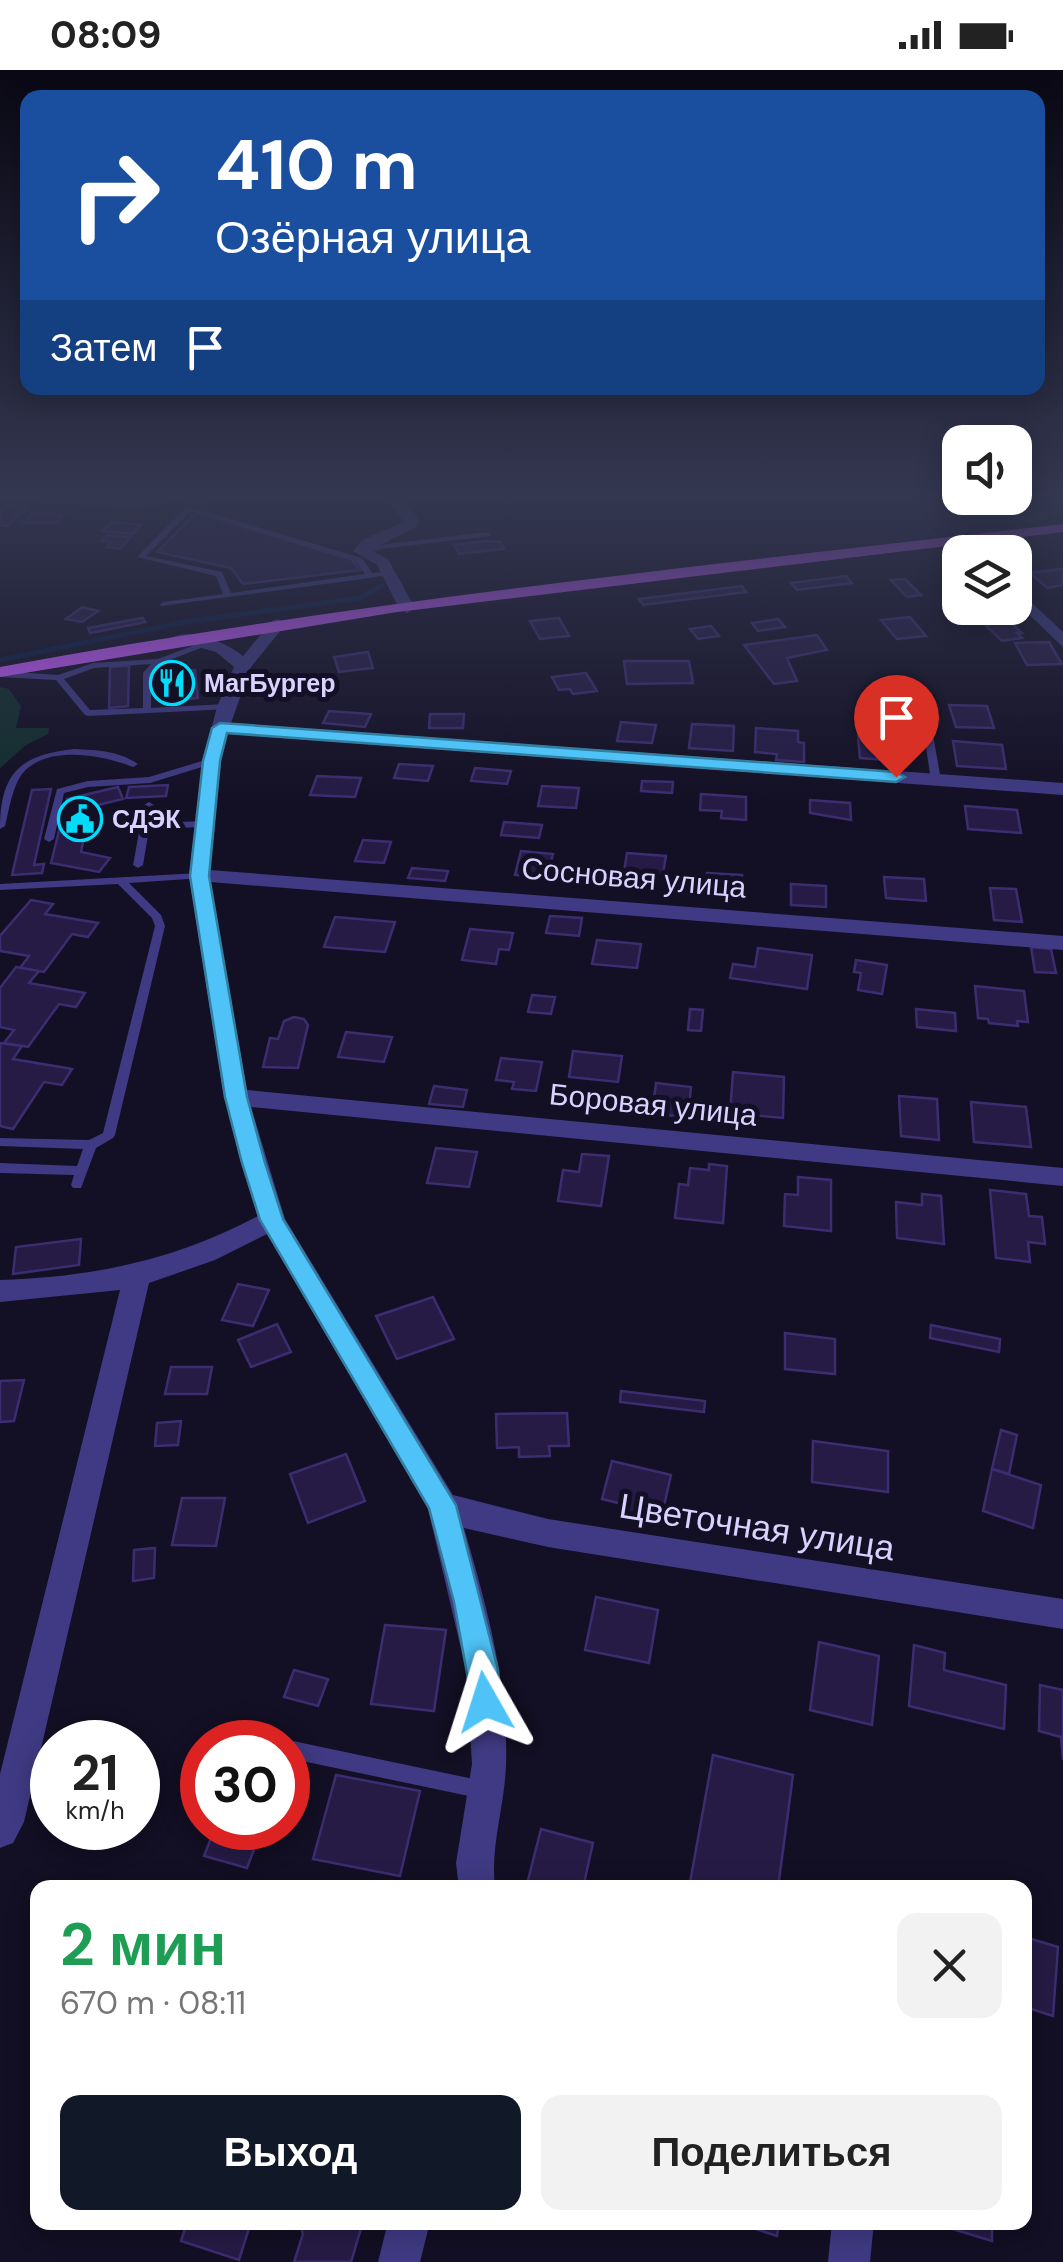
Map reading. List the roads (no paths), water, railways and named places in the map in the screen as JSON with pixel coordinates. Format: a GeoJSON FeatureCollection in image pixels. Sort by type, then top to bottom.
{"type":"FeatureCollection","features":[{"type":"Feature","properties":{"kind":"main road"},"geometry":{"type":"LineString","coordinates":[[0,673],[246,628],[477,599]]}},
{"type":"Feature","properties":{"kind":"street"},"geometry":{"type":"LineString","coordinates":[[402,599],[406,608]]}},
{"type":"Feature","properties":{"kind":"street"},"geometry":{"type":"LineString","coordinates":[[1032,610],[1063,642]]}},
{"type":"Feature","properties":{"kind":"street"},"geometry":{"type":"LineString","coordinates":[[278,624],[244,666],[223,717],[212,761],[199,876],[236,1097],[272,1220],[442,1505],[483,1670],[489,1764],[474,1863],[476,1880]]}},
{"type":"Feature","properties":{"kind":"street"},"geometry":{"type":"LineString","coordinates":[[177,639],[206,643],[234,655],[244,666]]}},
{"type":"Feature","properties":{"kind":"street"},"geometry":{"type":"LineString","coordinates":[[223,717],[1063,789]]}},
{"type":"Feature","properties":{"kind":"street","name":"Сосновая улица"},"geometry":{"type":"LineString","coordinates":[[199,876],[269,878],[1063,943]]}},
{"type":"Feature","properties":{"kind":"street","name":"Боровая улица"},"geometry":{"type":"LineString","coordinates":[[236,1097],[1063,1177]]}},
{"type":"Feature","properties":{"kind":"street"},"geometry":{"type":"LineString","coordinates":[[0,1291],[102,1286],[136,1279],[231,1244],[272,1220]]}},
{"type":"Feature","properties":{"kind":"street"},"geometry":{"type":"LineString","coordinates":[[0,1830],[6,1822],[136,1279]]}},
{"type":"Feature","properties":{"kind":"street","name":"Цветочная улица"},"geometry":{"type":"LineString","coordinates":[[442,1505],[472,1517],[548,1533],[1063,1614]]}},
{"type":"Feature","properties":{"kind":"street"},"geometry":{"type":"LineString","coordinates":[[399,2262],[407,2230]]}},
{"type":"Feature","properties":{"kind":"street"},"geometry":{"type":"LineString","coordinates":[[849,2262],[852,2230]]}},
{"type":"Feature","properties":{"kind":"lane"},"geometry":{"type":"LineString","coordinates":[[164,604],[191,599]]}},
{"type":"Feature","properties":{"kind":"lane"},"geometry":{"type":"LineString","coordinates":[[0,673],[59,678],[94,666],[159,661],[246,628]]}},
{"type":"Feature","properties":{"kind":"lane"},"geometry":{"type":"LineString","coordinates":[[147,708],[147,673],[159,661]]}},
{"type":"Feature","properties":{"kind":"lane"},"geometry":{"type":"LineString","coordinates":[[59,678],[88,714],[147,708],[223,717]]}},
{"type":"Feature","properties":{"kind":"lane"},"geometry":{"type":"LineString","coordinates":[[924,701],[936,780]]}},
{"type":"Feature","properties":{"kind":"lane"},"geometry":{"type":"LineString","coordinates":[[0,826],[16,776],[32,762],[100,752],[120,755],[133,764]]}},
{"type":"Feature","properties":{"kind":"lane"},"geometry":{"type":"LineString","coordinates":[[49,838],[60,791],[88,784],[150,780],[212,761]]}},
{"type":"Feature","properties":{"kind":"lane"},"geometry":{"type":"LineString","coordinates":[[138,865],[149,804]]}},
{"type":"Feature","properties":{"kind":"lane"},"geometry":{"type":"LineString","coordinates":[[145,826],[203,824]]}},
{"type":"Feature","properties":{"kind":"lane"},"geometry":{"type":"LineString","coordinates":[[0,886],[199,876]]}},
{"type":"Feature","properties":{"kind":"lane"},"geometry":{"type":"LineString","coordinates":[[0,1142],[91,1145],[109,1135],[160,926],[122,882]]}},
{"type":"Feature","properties":{"kind":"lane"},"geometry":{"type":"LineString","coordinates":[[77,1185],[91,1145]]}},
{"type":"Feature","properties":{"kind":"lane"},"geometry":{"type":"LineString","coordinates":[[0,1168],[82,1171]]}},
{"type":"Feature","properties":{"kind":"lane"},"geometry":{"type":"LineString","coordinates":[[310,1754],[485,1790]]}},
{"type":"Feature","properties":{"kind":"waterway"},"geometry":{"type":"LineString","coordinates":[[0,660],[185,622],[351,599]]}},
{"type":"Feature","properties":{"kind":"place","name":"МагБургер"},"geometry":{"type":"Point","coordinates":[172,683]}},
{"type":"Feature","properties":{"kind":"place","name":"СДЭК"},"geometry":{"type":"Point","coordinates":[80,819]}}]}
